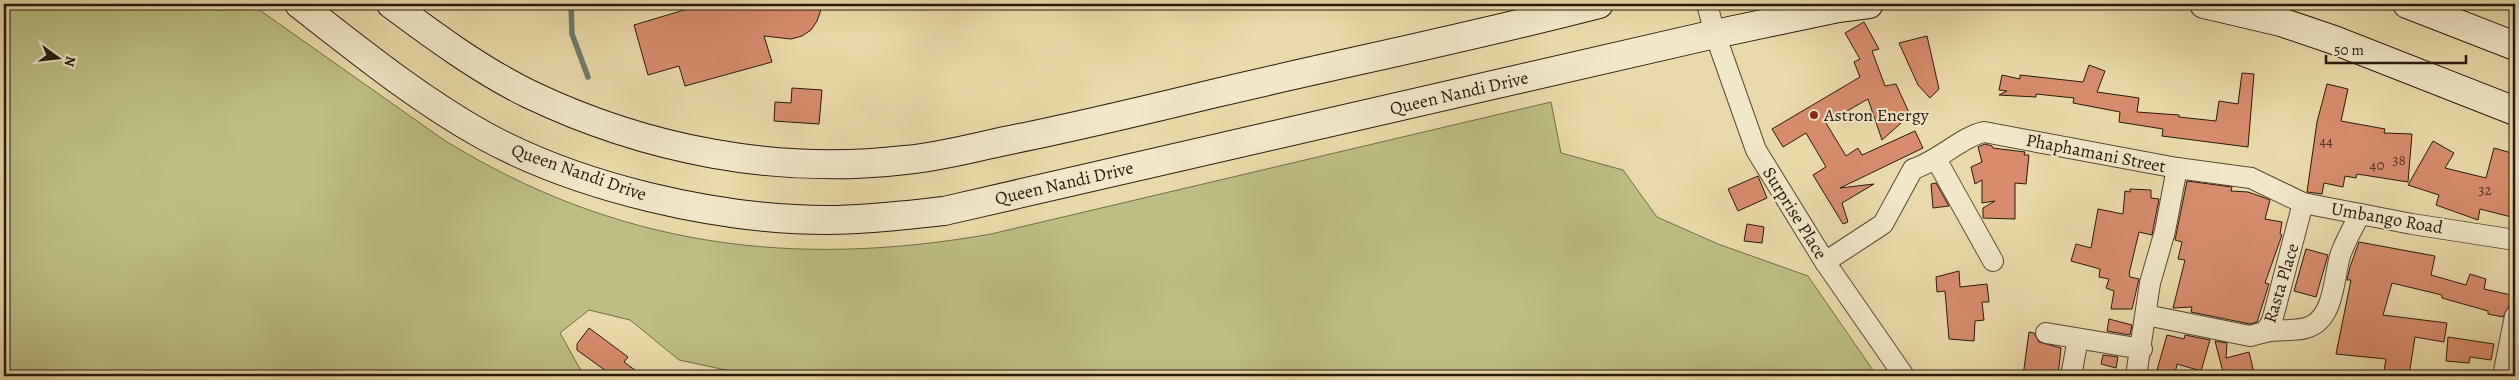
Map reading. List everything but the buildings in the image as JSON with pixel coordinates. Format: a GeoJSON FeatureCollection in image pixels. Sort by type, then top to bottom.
{"type":"FeatureCollection","features":[{"type":"Feature","properties":{"kind":"main road","name":"Queen Nandi Drive"},"geometry":{"type":"LineString","coordinates":[[299,4],[433,104],[483,135],[528,157],[633,194],[761,216],[828,220],[944,211],[1714,34],[1838,8],[1869,4]]}},
{"type":"Feature","properties":{"kind":"main road"},"geometry":{"type":"LineString","coordinates":[[391,4],[473,62],[526,93],[629,134],[696,151],[745,159],[833,165],[907,160],[1029,136],[1599,4]]}},
{"type":"Feature","properties":{"kind":"main road"},"geometry":{"type":"LineString","coordinates":[[2204,4],[2281,22],[2334,40],[2515,111]]}},
{"type":"Feature","properties":{"kind":"main road"},"geometry":{"type":"LineString","coordinates":[[2407,4],[2515,46]]}},
{"type":"Feature","properties":{"kind":"street","name":"Surprise Place"},"geometry":{"type":"LineString","coordinates":[[1707,4],[1714,34],[1756,150],[1825,262],[1904,376]]}},
{"type":"Feature","properties":{"kind":"street","name":"Phaphamani Street"},"geometry":{"type":"LineString","coordinates":[[1825,262],[1882,224],[1913,169],[1936,159],[1974,136],[1991,132],[2177,168],[2251,178],[2263,183]]}},
{"type":"Feature","properties":{"kind":"street"},"geometry":{"type":"LineString","coordinates":[[1936,159],[1993,261]]}},
{"type":"Feature","properties":{"kind":"street"},"geometry":{"type":"LineString","coordinates":[[2136,376],[2142,349],[2150,283],[2165,231],[2177,168]]}},
{"type":"Feature","properties":{"kind":"street","name":"Umbango Road"},"geometry":{"type":"LineString","coordinates":[[2263,183],[2303,203],[2515,240]]}},
{"type":"Feature","properties":{"kind":"street","name":"Rasta Place"},"geometry":{"type":"LineString","coordinates":[[2146,315],[2250,336],[2265,332],[2271,325],[2275,312],[2303,203]]}},
{"type":"Feature","properties":{"kind":"street"},"geometry":{"type":"LineString","coordinates":[[2265,332],[2308,328],[2316,324],[2323,316],[2331,296],[2340,256],[2347,237],[2360,214]]}},
{"type":"Feature","properties":{"kind":"street"},"geometry":{"type":"LineString","coordinates":[[2503,376],[2515,316]]}},
{"type":"Feature","properties":{"kind":"street"},"geometry":{"type":"LineString","coordinates":[[2046,332],[2142,349]]}},
{"type":"Feature","properties":{"kind":"street"},"geometry":{"type":"LineString","coordinates":[[2070,376],[2078,338]]}},
{"type":"Feature","properties":{"kind":"green space"},"geometry":{"type":"Polygon","coordinates":[[[4,4],[251,4],[444,140],[509,176],[575,205],[641,226],[708,240],[777,248],[846,249],[918,244],[991,234],[1551,102],[1561,153],[1623,170],[1657,217],[1718,244],[1808,276],[1877,376],[754,376],[679,360],[630,320],[589,310],[560,333],[584,376],[4,376],[4,4]]]}},
{"type":"Feature","properties":{"kind":"waterway"},"geometry":{"type":"LineString","coordinates":[[571,4],[572,34],[588,77]]}},
{"type":"Feature","properties":{"kind":"place","name":"Astron Energy"},"geometry":{"type":"Point","coordinates":[1814,115]}}]}
